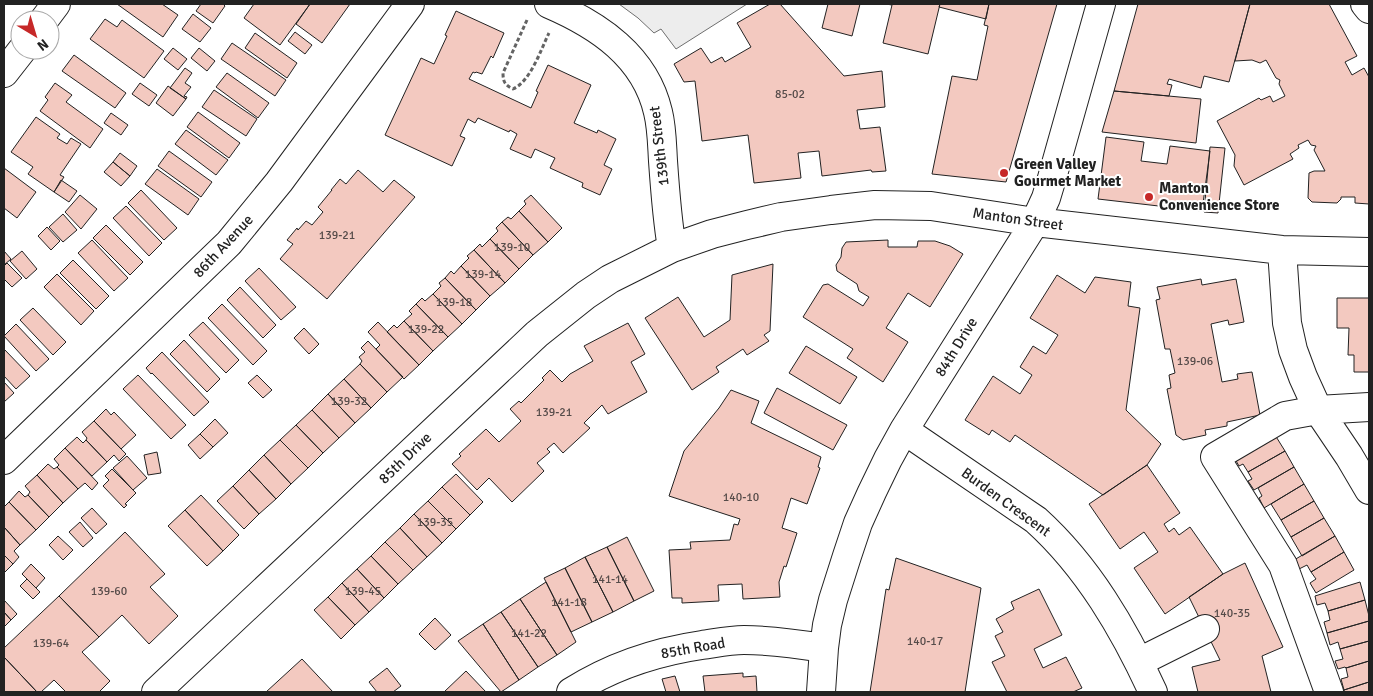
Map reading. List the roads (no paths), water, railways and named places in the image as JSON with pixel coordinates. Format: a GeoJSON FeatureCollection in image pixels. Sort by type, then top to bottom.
{"type":"FeatureCollection","features":[{"type":"Feature","properties":{"kind":"street","name":"86th Avenue"},"geometry":{"type":"LineString","coordinates":[[4,460],[229,243],[279,182],[410,4]]}},
{"type":"Feature","properties":{"kind":"street","name":"84th Drive"},"geometry":{"type":"LineString","coordinates":[[820,692],[824,648],[832,600],[858,523],[904,430],[1035,222],[1046,198],[1101,4]]}},
{"type":"Feature","properties":{"kind":"street"},"geometry":{"type":"LineString","coordinates":[[1365,4],[1369,10]]}},
{"type":"Feature","properties":{"kind":"street","name":"139th Street"},"geometry":{"type":"LineString","coordinates":[[550,17],[585,21],[619,46],[631,58],[646,80],[658,112],[666,215],[672,248]]}},
{"type":"Feature","properties":{"kind":"street"},"geometry":{"type":"LineString","coordinates":[[4,73],[14,60]]}},
{"type":"Feature","properties":{"kind":"street","name":"Manton Street"},"geometry":{"type":"LineString","coordinates":[[672,248],[712,234],[781,217],[875,205],[903,205],[931,206],[1035,222],[1282,250],[1369,252]]}},
{"type":"Feature","properties":{"kind":"street","name":"85th Drive"},"geometry":{"type":"LineString","coordinates":[[156,692],[537,334],[586,295],[610,279],[672,248]]}},
{"type":"Feature","properties":{"kind":"street"},"geometry":{"type":"LineString","coordinates":[[1282,250],[1287,323],[1293,350],[1318,410],[1369,490]]}},
{"type":"Feature","properties":{"kind":"street"},"geometry":{"type":"LineString","coordinates":[[1329,692],[1283,564],[1215,457],[1285,416],[1318,410],[1369,407]]}},
{"type":"Feature","properties":{"kind":"street","name":"Burden Crescent"},"geometry":{"type":"LineString","coordinates":[[904,430],[1036,520],[1056,537],[1107,606],[1139,662],[1153,692]]}},
{"type":"Feature","properties":{"kind":"street"},"geometry":{"type":"LineString","coordinates":[[1139,662],[1204,629]]}},
{"type":"Feature","properties":{"kind":"street","name":"85th Road"},"geometry":{"type":"LineString","coordinates":[[571,692],[606,672],[627,663],[662,652],[693,646],[742,640],[795,643],[824,648]]}},
{"type":"Feature","properties":{"kind":"place","name":"Green Valley Gourmet Market"},"geometry":{"type":"Point","coordinates":[1004,173]}},
{"type":"Feature","properties":{"kind":"place","name":"Manton Convenience Store"},"geometry":{"type":"Point","coordinates":[1149,197]}}]}
